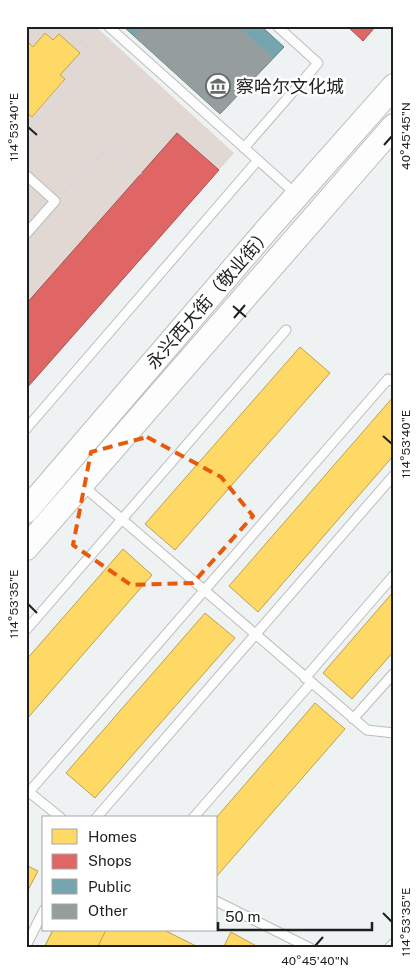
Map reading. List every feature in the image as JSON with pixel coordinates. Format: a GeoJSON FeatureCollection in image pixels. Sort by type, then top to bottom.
{"type":"FeatureCollection","features":[{"type":"Feature","properties":{"kind":"main road","name":"永兴西大街（敬业街）"},"geometry":{"type":"LineString","coordinates":[[26,511],[394,86]]}},
{"type":"Feature","properties":{"kind":"main road","name":"永兴西大街（敬业街）"},"geometry":{"type":"LineString","coordinates":[[26,548],[394,126]]}},
{"type":"Feature","properties":{"kind":"lane"},"geometry":{"type":"LineString","coordinates":[[108,26],[297,196]]}},
{"type":"Feature","properties":{"kind":"lane"},"geometry":{"type":"LineString","coordinates":[[244,148],[318,63],[277,26]]}},
{"type":"Feature","properties":{"kind":"lane"},"geometry":{"type":"LineString","coordinates":[[26,429],[258,160]]}},
{"type":"Feature","properties":{"kind":"lane"},"geometry":{"type":"LineString","coordinates":[[26,175],[55,201],[26,234]]}},
{"type":"Feature","properties":{"kind":"lane"},"geometry":{"type":"LineString","coordinates":[[26,630],[286,330]]}},
{"type":"Feature","properties":{"kind":"lane"},"geometry":{"type":"LineString","coordinates":[[59,816],[29,792],[388,379],[394,382]]}},
{"type":"Feature","properties":{"kind":"lane"},"geometry":{"type":"LineString","coordinates":[[98,816],[394,475]]}},
{"type":"Feature","properties":{"kind":"lane"},"geometry":{"type":"LineString","coordinates":[[82,485],[353,719],[367,730],[394,733]]}},
{"type":"Feature","properties":{"kind":"lane"},"geometry":{"type":"LineString","coordinates":[[195,816],[394,575]]}},
{"type":"Feature","properties":{"kind":"lane"},"geometry":{"type":"LineString","coordinates":[[353,719],[394,673]]}},
{"type":"Feature","properties":{"kind":"lane"},"geometry":{"type":"LineString","coordinates":[[218,902],[310,948]]}},
{"type":"Feature","properties":{"kind":"lane"},"geometry":{"type":"LineString","coordinates":[[26,946],[42,914]]}},
{"type":"Feature","properties":{"kind":"lane"},"geometry":{"type":"LineString","coordinates":[[389,948],[394,942]]}},
{"type":"Feature","properties":{"kind":"path"},"geometry":{"type":"LineString","coordinates":[[26,134],[69,87],[90,50],[67,26]]}},
{"type":"Feature","properties":{"kind":"path"},"geometry":{"type":"LineString","coordinates":[[55,201],[110,146],[141,174]]}},
{"type":"Feature","properties":{"kind":"highlighted area"},"geometry":{"type":"Polygon","coordinates":[[[147,437],[221,477],[253,516],[193,583],[131,585],[73,545],[91,452],[147,437]]]}},
{"type":"Feature","properties":{"kind":"shaded area"},"geometry":{"type":"Polygon","coordinates":[[[26,26],[95,26],[234,153],[219,170],[177,133],[26,304],[26,112],[33,117],[65,80],[60,75],[80,53],[59,34],[53,40],[45,33],[33,47],[28,42],[26,44],[26,26]]]}},
{"type":"Feature","properties":{"kind":"building: Homes"},"geometry":{"type":"Polygon","coordinates":[[[45,33],[53,40],[59,34],[80,53],[60,75],[65,79],[32,117],[26,112],[26,44],[28,42],[33,47],[45,33]]]}},
{"type":"Feature","properties":{"kind":"building: Homes"},"geometry":{"type":"Polygon","coordinates":[[[173,148],[181,155],[187,149],[208,167],[188,190],[194,194],[160,232],[154,226],[134,248],[113,229],[118,224],[109,216],[122,202],[119,200],[156,157],[161,161],[173,148]]]}},
{"type":"Feature","properties":{"kind":"building: Homes"},"geometry":{"type":"Polygon","coordinates":[[[30,328],[51,346],[31,368],[37,373],[26,385],[26,332],[30,328]]]}},
{"type":"Feature","properties":{"kind":"building: Homes"},"geometry":{"type":"Polygon","coordinates":[[[300,347],[330,373],[175,550],[145,524],[300,347]]]}},
{"type":"Feature","properties":{"kind":"building: Homes"},"geometry":{"type":"Polygon","coordinates":[[[394,396],[394,455],[258,612],[229,586],[394,396]]]}},
{"type":"Feature","properties":{"kind":"building: Homes"},"geometry":{"type":"Polygon","coordinates":[[[123,549],[152,575],[26,720],[26,660],[123,549]]]}},
{"type":"Feature","properties":{"kind":"building: Homes"},"geometry":{"type":"Polygon","coordinates":[[[394,591],[394,651],[352,699],[323,673],[394,591]]]}},
{"type":"Feature","properties":{"kind":"building: Homes"},"geometry":{"type":"Polygon","coordinates":[[[205,613],[235,638],[95,798],[66,773],[205,613]]]}},
{"type":"Feature","properties":{"kind":"building: Homes"},"geometry":{"type":"Polygon","coordinates":[[[315,703],[345,729],[218,875],[218,816],[315,703]]]}},
{"type":"Feature","properties":{"kind":"building: Homes"},"geometry":{"type":"Polygon","coordinates":[[[26,865],[38,871],[26,894],[26,865]]]}},
{"type":"Feature","properties":{"kind":"building: Homes"},"geometry":{"type":"Polygon","coordinates":[[[52,932],[168,932],[200,948],[47,948],[45,946],[52,932]]]}},
{"type":"Feature","properties":{"kind":"building: Homes"},"geometry":{"type":"Polygon","coordinates":[[[52,932],[105,932],[97,948],[47,948],[45,946],[52,932]]]}},
{"type":"Feature","properties":{"kind":"building: Homes"},"geometry":{"type":"Polygon","coordinates":[[[231,932],[260,948],[223,948],[231,932]]]}},
{"type":"Feature","properties":{"kind":"building: Shops"},"geometry":{"type":"Polygon","coordinates":[[[347,26],[376,26],[363,41],[347,26]]]}},
{"type":"Feature","properties":{"kind":"building: Shops"},"geometry":{"type":"Polygon","coordinates":[[[177,133],[219,170],[26,389],[26,304],[177,133]]]}},
{"type":"Feature","properties":{"kind":"building: Public","name":"察哈尔文化城"},"geometry":{"type":"Polygon","coordinates":[[[123,26],[261,26],[284,47],[220,114],[123,26]]]}},
{"type":"Feature","properties":{"kind":"building: Other","name":"察哈尔文化城"},"geometry":{"type":"Polygon","coordinates":[[[144,26],[238,26],[273,58],[220,114],[134,36],[144,26]]]}},
{"type":"Feature","properties":{"kind":"place","name":"察哈尔文化城"},"geometry":{"type":"Point","coordinates":[218,86]}}]}
